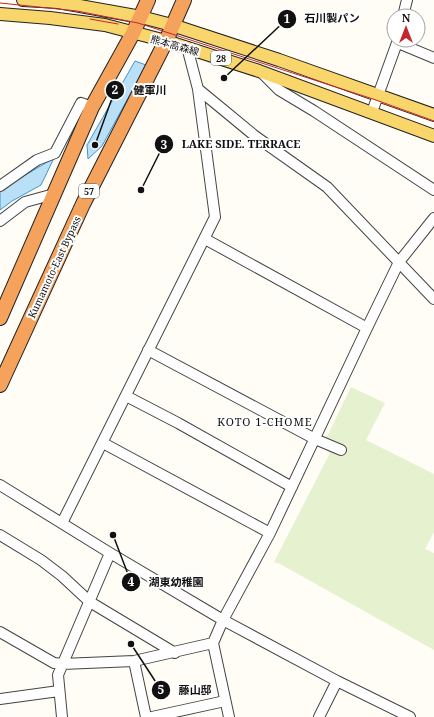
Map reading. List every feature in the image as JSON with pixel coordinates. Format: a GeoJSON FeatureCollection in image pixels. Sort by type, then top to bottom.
{"type":"FeatureCollection","features":[{"type":"Feature","properties":{"kind":"highway"},"geometry":{"type":"LineString","coordinates":[[0,318],[92,107],[133,33],[148,0]]}},
{"type":"Feature","properties":{"kind":"highway","name":"Kumamoto-East Bypass"},"geometry":{"type":"LineString","coordinates":[[0,386],[83,204],[166,41],[184,0]]}},
{"type":"Feature","properties":{"kind":"main road","name":"熊本高森線"},"geometry":{"type":"LineString","coordinates":[[23,0],[58,2],[140,16],[279,60],[434,115]]}},
{"type":"Feature","properties":{"kind":"main road","name":"熊本高森線"},"geometry":{"type":"LineString","coordinates":[[0,14],[50,18],[105,25],[166,41],[259,71],[434,136]]}},
{"type":"Feature","properties":{"kind":"street"},"geometry":{"type":"LineString","coordinates":[[62,523],[215,217],[198,89],[187,48]]}},
{"type":"Feature","properties":{"kind":"street"},"geometry":{"type":"LineString","coordinates":[[372,112],[395,48]]}},
{"type":"Feature","properties":{"kind":"street"},"geometry":{"type":"LineString","coordinates":[[413,48],[434,58]]}},
{"type":"Feature","properties":{"kind":"street"},"geometry":{"type":"LineString","coordinates":[[259,71],[279,90],[314,111],[434,190]]}},
{"type":"Feature","properties":{"kind":"street"},"geometry":{"type":"LineString","coordinates":[[198,89],[255,136],[327,187],[434,299]]}},
{"type":"Feature","properties":{"kind":"street"},"geometry":{"type":"LineString","coordinates":[[0,186],[37,160],[55,153],[81,103],[92,107]]}},
{"type":"Feature","properties":{"kind":"street"},"geometry":{"type":"LineString","coordinates":[[0,221],[25,202],[54,194]]}},
{"type":"Feature","properties":{"kind":"street"},"geometry":{"type":"LineString","coordinates":[[228,717],[213,643],[223,620],[270,533],[399,262],[434,218]]}},
{"type":"Feature","properties":{"kind":"street"},"geometry":{"type":"LineString","coordinates":[[204,239],[367,328]]}},
{"type":"Feature","properties":{"kind":"street"},"geometry":{"type":"LineString","coordinates":[[148,350],[315,439],[341,450]]}},
{"type":"Feature","properties":{"kind":"street"},"geometry":{"type":"LineString","coordinates":[[126,396],[292,487]]}},
{"type":"Feature","properties":{"kind":"street"},"geometry":{"type":"LineString","coordinates":[[103,443],[270,533]]}},
{"type":"Feature","properties":{"kind":"street"},"geometry":{"type":"LineString","coordinates":[[0,485],[110,553],[223,620],[406,716]]}},
{"type":"Feature","properties":{"kind":"street"},"geometry":{"type":"LineString","coordinates":[[0,535],[41,560],[62,576],[90,602],[176,652]]}},
{"type":"Feature","properties":{"kind":"street"},"geometry":{"type":"LineString","coordinates":[[62,717],[58,675],[110,553]]}},
{"type":"Feature","properties":{"kind":"street"},"geometry":{"type":"LineString","coordinates":[[0,632],[54,663],[62,664],[134,661],[213,643]]}},
{"type":"Feature","properties":{"kind":"street"},"geometry":{"type":"LineString","coordinates":[[134,661],[146,717]]}},
{"type":"Feature","properties":{"kind":"street"},"geometry":{"type":"LineString","coordinates":[[319,717],[337,681]]}},
{"type":"Feature","properties":{"kind":"street"},"geometry":{"type":"LineString","coordinates":[[0,700],[59,691]]}},
{"type":"Feature","properties":{"kind":"street"},"geometry":{"type":"LineString","coordinates":[[152,717],[225,701]]}},
{"type":"Feature","properties":{"kind":"green space"},"geometry":{"type":"Polygon","coordinates":[[[351,387],[385,403],[366,440],[434,474],[434,532],[425,549],[434,553],[434,650],[274,562],[330,453],[322,447],[351,387]]]}},
{"type":"Feature","properties":{"kind":"water"},"geometry":{"type":"Polygon","coordinates":[[[135,61],[146,65],[102,146],[88,159],[87,145],[135,61]]]}},
{"type":"Feature","properties":{"kind":"water"},"geometry":{"type":"Polygon","coordinates":[[[54,158],[41,185],[12,201],[0,210],[0,190],[54,158]]]}},
{"type":"Feature","properties":{"kind":"tram line"},"geometry":{"type":"LineString","coordinates":[[0,3],[77,11],[138,23],[376,100],[434,121]]}},
{"type":"Feature","properties":{"kind":"tram line"},"geometry":{"type":"LineString","coordinates":[[90,19],[118,24]]}},
{"type":"Feature","properties":{"kind":"place","name":"石川製パン"},"geometry":{"type":"Point","coordinates":[224,78]}},
{"type":"Feature","properties":{"kind":"place","name":"健軍川"},"geometry":{"type":"Point","coordinates":[95,145]}},
{"type":"Feature","properties":{"kind":"place","name":"LAKE SIDE. TERRACE"},"geometry":{"type":"Point","coordinates":[141,190]}},
{"type":"Feature","properties":{"kind":"place","name":"湖東幼稚園"},"geometry":{"type":"Point","coordinates":[113,535]}},
{"type":"Feature","properties":{"kind":"place","name":"藤山邸"},"geometry":{"type":"Point","coordinates":[131,644]}},
{"type":"Feature","properties":{"kind":"district","name":"KOTO 1-CHOME"},"geometry":{"type":"Point","coordinates":[265,421]}}]}
